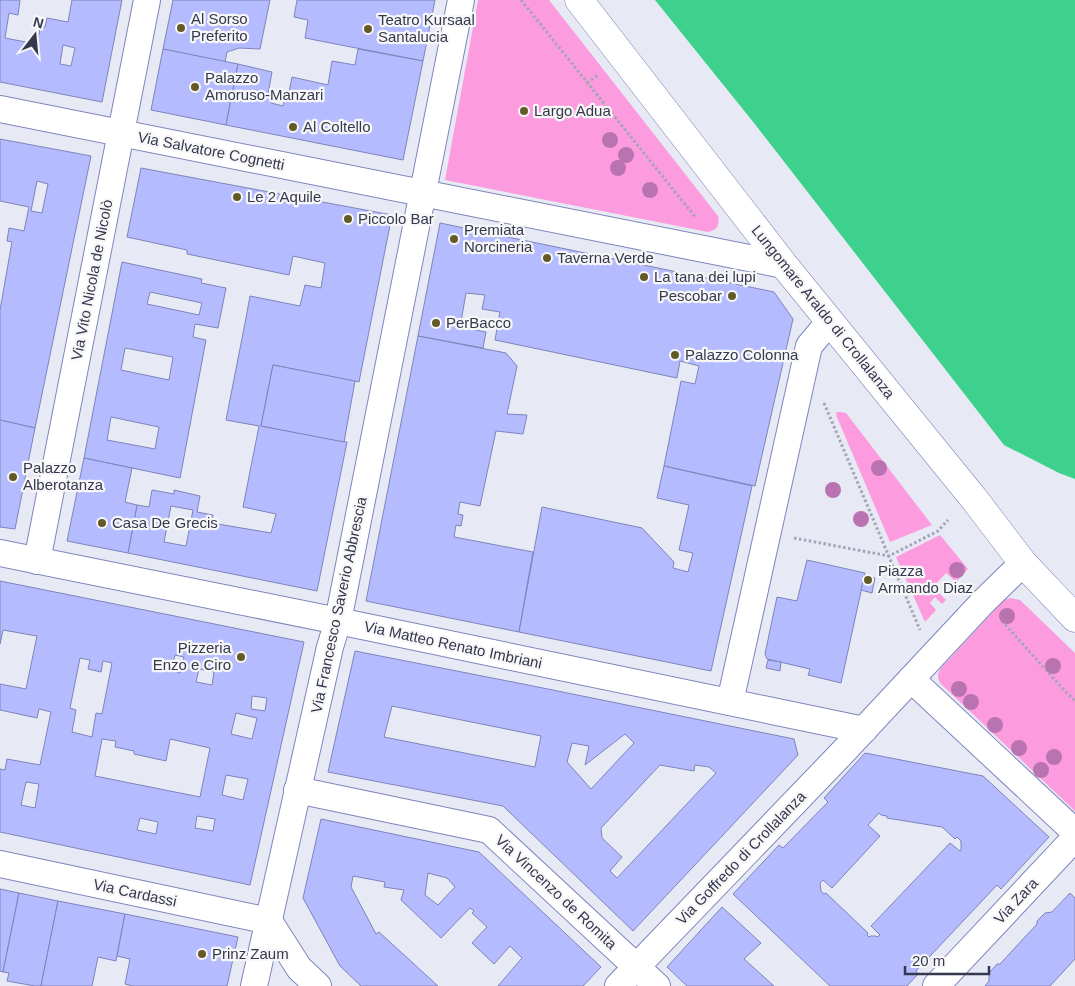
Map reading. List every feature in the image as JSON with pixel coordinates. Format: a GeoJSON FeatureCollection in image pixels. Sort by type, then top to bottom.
{"type":"FeatureCollection","features":[{"type":"Feature","properties":{"kind":"main road","name":"Lungomare Araldo di Crollalanza"},"geometry":{"type":"LineString","coordinates":[[579,0],[784,265],[975,500],[1023,563],[1071,606]]}},
{"type":"Feature","properties":{"kind":"street","name":"Via Vito Nicola de Nicolò"},"geometry":{"type":"LineString","coordinates":[[37,561],[147,0]]}},
{"type":"Feature","properties":{"kind":"street"},"geometry":{"type":"LineString","coordinates":[[461,0],[428,172],[422,192],[784,265]]}},
{"type":"Feature","properties":{"kind":"street","name":"Via Salvatore Cognetti"},"geometry":{"type":"LineString","coordinates":[[0,109],[422,192]]}},
{"type":"Feature","properties":{"kind":"street","name":"Via Francesco Saverio Abbrescia"},"geometry":{"type":"LineString","coordinates":[[254,986],[297,790],[330,647],[338,621],[422,192]]}},
{"type":"Feature","properties":{"kind":"street"},"geometry":{"type":"LineString","coordinates":[[830,321],[809,346],[730,702],[864,730],[983,602],[1023,563]]}},
{"type":"Feature","properties":{"kind":"street","name":"Via Matteo Renato Imbriani"},"geometry":{"type":"LineString","coordinates":[[0,553],[730,702]]}},
{"type":"Feature","properties":{"kind":"street"},"geometry":{"type":"LineString","coordinates":[[911,679],[1075,832]]}},
{"type":"Feature","properties":{"kind":"street","name":"Via Goffredo di Crollalanza"},"geometry":{"type":"LineString","coordinates":[[618,986],[864,730]]}},
{"type":"Feature","properties":{"kind":"street","name":"Via Vincenzo de Romita"},"geometry":{"type":"LineString","coordinates":[[297,790],[489,830],[657,986]]}},
{"type":"Feature","properties":{"kind":"street","name":"Via Zara"},"geometry":{"type":"LineString","coordinates":[[936,986],[1075,838]]}},
{"type":"Feature","properties":{"kind":"street","name":"Via Cardassi"},"geometry":{"type":"LineString","coordinates":[[0,864],[269,921]]}},
{"type":"Feature","properties":{"kind":"street"},"geometry":{"type":"LineString","coordinates":[[269,921],[299,968],[318,986]]}},
{"type":"Feature","properties":{"kind":"path"},"geometry":{"type":"LineString","coordinates":[[522,0],[696,218]]}},
{"type":"Feature","properties":{"kind":"path"},"geometry":{"type":"LineString","coordinates":[[587,83],[598,75]]}},
{"type":"Feature","properties":{"kind":"path"},"geometry":{"type":"LineString","coordinates":[[822,398],[921,633]]}},
{"type":"Feature","properties":{"kind":"path"},"geometry":{"type":"LineString","coordinates":[[785,536],[889,556],[938,531],[948,520]]}},
{"type":"Feature","properties":{"kind":"path"},"geometry":{"type":"LineString","coordinates":[[998,617],[1075,701]]}},
{"type":"Feature","properties":{"kind":"shaded area"},"geometry":{"type":"Polygon","coordinates":[[[478,0],[549,0],[718,216],[719,222],[716,229],[708,232],[445,180],[478,0]]]}},
{"type":"Feature","properties":{"kind":"shaded area"},"geometry":{"type":"Polygon","coordinates":[[[655,0],[1075,0],[1075,479],[1004,445],[754,123],[655,0]]]}},
{"type":"Feature","properties":{"kind":"shaded area"},"geometry":{"type":"Polygon","coordinates":[[[837,412],[846,413],[932,525],[890,542],[836,415],[837,412]]]}},
{"type":"Feature","properties":{"kind":"shaded area"},"geometry":{"type":"Polygon","coordinates":[[[940,535],[968,569],[956,582],[946,573],[933,587],[946,600],[942,604],[935,597],[930,603],[936,610],[925,622],[896,557],[940,535]]]}},
{"type":"Feature","properties":{"kind":"shaded area"},"geometry":{"type":"Polygon","coordinates":[[[1010,598],[1020,600],[1075,653],[1075,811],[938,679],[941,668],[1004,600],[1010,598]]]}},
{"type":"Feature","properties":{"kind":"building"},"geometry":{"type":"Polygon","coordinates":[[[0,0],[20,0],[18,15],[9,13],[5,38],[31,43],[32,34],[39,35],[40,26],[45,27],[47,18],[68,22],[72,0],[122,0],[102,102],[0,82],[0,0]],[[63,45],[60,64],[71,66],[75,48],[63,45]]]}},
{"type":"Feature","properties":{"kind":"building"},"geometry":{"type":"Polygon","coordinates":[[[173,0],[270,0],[260,49],[239,48],[227,52],[225,62],[163,49],[173,0]]]}},
{"type":"Feature","properties":{"kind":"building","name":"Teatro Kursaal Santalucia"},"geometry":{"type":"Polygon","coordinates":[[[297,0],[435,0],[423,61],[305,38],[308,20],[294,17],[297,0]]]}},
{"type":"Feature","properties":{"kind":"building","name":"Palazzo Amoruso-Manzari"},"geometry":{"type":"Polygon","coordinates":[[[163,49],[238,64],[226,125],[151,110],[163,49]]]}},
{"type":"Feature","properties":{"kind":"building"},"geometry":{"type":"Polygon","coordinates":[[[358,49],[423,61],[403,160],[226,125],[238,64],[272,72],[268,94],[272,95],[271,103],[283,106],[285,98],[288,98],[292,77],[328,85],[332,61],[355,65],[358,49]]]}},
{"type":"Feature","properties":{"kind":"building"},"geometry":{"type":"Polygon","coordinates":[[[0,139],[91,156],[35,428],[0,420],[0,310],[12,242],[7,241],[9,228],[24,231],[29,207],[0,201],[0,139]],[[37,181],[31,211],[42,213],[48,184],[37,181]]]}},
{"type":"Feature","properties":{"kind":"building"},"geometry":{"type":"Polygon","coordinates":[[[141,168],[392,215],[359,382],[273,365],[261,426],[347,442],[317,591],[128,553],[137,505],[149,507],[152,490],[174,494],[174,490],[200,496],[197,512],[213,515],[212,523],[271,533],[276,514],[243,507],[259,426],[226,420],[250,296],[300,306],[305,285],[321,288],[325,263],[293,256],[289,275],[187,254],[187,250],[127,237],[141,168]],[[171,506],[164,542],[186,546],[193,510],[171,506]]]}},
{"type":"Feature","properties":{"kind":"building","name":"Palazzo Colonna"},"geometry":{"type":"Polygon","coordinates":[[[440,223],[774,292],[793,319],[755,486],[664,466],[681,381],[695,384],[699,366],[680,361],[677,378],[495,340],[500,312],[482,309],[485,295],[466,293],[460,327],[486,332],[483,348],[418,336],[440,223]]]}},
{"type":"Feature","properties":{"kind":"building"},"geometry":{"type":"Polygon","coordinates":[[[122,262],[202,279],[201,283],[226,288],[218,328],[195,324],[193,337],[206,340],[180,478],[84,458],[122,262]],[[150,292],[147,304],[199,315],[202,303],[150,292]],[[125,348],[121,370],[169,380],[173,357],[125,348]],[[111,417],[107,440],[155,449],[159,427],[111,417]]]}},
{"type":"Feature","properties":{"kind":"building"},"geometry":{"type":"Polygon","coordinates":[[[418,336],[506,353],[517,366],[507,414],[527,415],[523,434],[496,431],[480,506],[460,502],[458,514],[463,515],[461,526],[456,525],[454,537],[533,552],[519,632],[366,601],[418,336]]]}},
{"type":"Feature","properties":{"kind":"building"},"geometry":{"type":"Polygon","coordinates":[[[273,365],[355,381],[344,442],[261,426],[273,365]]]}},
{"type":"Feature","properties":{"kind":"building","name":"Palazzo Alberotanza"},"geometry":{"type":"Polygon","coordinates":[[[0,420],[35,428],[15,529],[0,527],[0,420]]]}},
{"type":"Feature","properties":{"kind":"building","name":"Casa De Grecis"},"geometry":{"type":"Polygon","coordinates":[[[84,458],[132,468],[125,502],[137,505],[128,553],[67,541],[84,458]]]}},
{"type":"Feature","properties":{"kind":"building"},"geometry":{"type":"Polygon","coordinates":[[[664,466],[752,486],[711,671],[519,632],[542,507],[642,528],[674,562],[673,568],[688,572],[693,553],[679,550],[689,505],[657,498],[664,466]]]}},
{"type":"Feature","properties":{"kind":"building"},"geometry":{"type":"Polygon","coordinates":[[[807,560],[865,573],[841,683],[808,675],[810,669],[767,659],[765,654],[777,597],[797,601],[807,560]]]}},
{"type":"Feature","properties":{"kind":"building"},"geometry":{"type":"Polygon","coordinates":[[[864,576],[875,578],[872,593],[861,590],[864,576]]]}},
{"type":"Feature","properties":{"kind":"building"},"geometry":{"type":"Polygon","coordinates":[[[0,581],[304,642],[250,885],[0,832],[0,769],[5,770],[7,759],[40,765],[51,712],[39,709],[37,718],[0,710],[0,684],[26,689],[37,636],[3,630],[0,644],[0,581]],[[175,655],[171,671],[180,673],[184,657],[175,655]],[[80,658],[70,708],[76,710],[72,732],[92,737],[96,713],[102,714],[112,663],[103,661],[101,672],[88,669],[90,660],[80,658]],[[199,669],[196,682],[212,685],[214,672],[199,669]],[[252,696],[251,709],[265,711],[267,698],[252,696]],[[236,713],[231,734],[252,739],[257,718],[236,713]],[[102,739],[95,776],[200,797],[210,748],[170,739],[166,761],[134,754],[134,751],[115,747],[116,741],[102,739]],[[226,775],[222,795],[243,800],[248,779],[226,775]],[[26,782],[21,805],[35,808],[39,784],[26,782]],[[197,816],[195,828],[213,831],[215,819],[197,816]],[[140,818],[137,830],[156,834],[158,822],[140,818]]]}},
{"type":"Feature","properties":{"kind":"building"},"geometry":{"type":"Polygon","coordinates":[[[355,651],[794,739],[798,755],[633,931],[503,806],[328,772],[355,651]],[[392,706],[384,737],[535,767],[541,736],[392,706]],[[625,734],[585,765],[589,746],[572,743],[567,762],[591,789],[634,743],[625,734]],[[660,765],[601,828],[602,838],[622,857],[610,871],[617,878],[716,773],[709,767],[695,765],[694,771],[660,765]]]}},
{"type":"Feature","properties":{"kind":"building"},"geometry":{"type":"Polygon","coordinates":[[[768,660],[781,662],[780,671],[766,668],[768,660]]]}},
{"type":"Feature","properties":{"kind":"building"},"geometry":{"type":"Polygon","coordinates":[[[865,753],[983,776],[1049,837],[1001,889],[997,885],[916,971],[918,974],[907,986],[830,986],[733,894],[779,845],[783,848],[828,802],[824,798],[865,753]],[[879,813],[868,825],[880,836],[832,888],[823,880],[820,883],[821,891],[824,894],[826,893],[868,933],[869,937],[880,935],[871,926],[950,843],[961,850],[961,841],[957,837],[955,839],[942,827],[887,818],[887,816],[879,813]]]}},
{"type":"Feature","properties":{"kind":"building"},"geometry":{"type":"Polygon","coordinates":[[[321,819],[479,852],[601,967],[583,986],[498,986],[522,958],[510,946],[494,964],[472,943],[487,927],[472,913],[474,911],[470,908],[441,938],[401,900],[404,890],[384,887],[385,882],[353,876],[351,887],[376,934],[379,932],[438,986],[361,986],[340,966],[303,898],[321,819]],[[428,873],[425,895],[438,905],[455,887],[447,878],[428,873]]]}},
{"type":"Feature","properties":{"kind":"building"},"geometry":{"type":"Polygon","coordinates":[[[0,889],[19,893],[3,972],[0,971],[0,889]]]}},
{"type":"Feature","properties":{"kind":"building"},"geometry":{"type":"Polygon","coordinates":[[[19,893],[58,901],[41,986],[7,981],[9,973],[3,972],[19,893]]]}},
{"type":"Feature","properties":{"kind":"building"},"geometry":{"type":"Polygon","coordinates":[[[1070,893],[1075,898],[1075,959],[1050,986],[985,986],[989,981],[989,973],[997,964],[1000,964],[1045,913],[1052,912],[1070,893]]]}},
{"type":"Feature","properties":{"kind":"building"},"geometry":{"type":"Polygon","coordinates":[[[58,901],[125,914],[116,961],[98,957],[92,986],[41,986],[58,901]]]}},
{"type":"Feature","properties":{"kind":"building"},"geometry":{"type":"Polygon","coordinates":[[[722,907],[761,943],[744,959],[774,986],[687,986],[667,967],[722,907]]]}},
{"type":"Feature","properties":{"kind":"building"},"geometry":{"type":"Polygon","coordinates":[[[125,914],[238,937],[227,986],[133,986],[125,984],[130,959],[117,956],[125,914]]]}},
{"type":"Feature","properties":{"kind":"place","name":"Al Sorso Preferito"},"geometry":{"type":"Point","coordinates":[181,28]}},
{"type":"Feature","properties":{"kind":"place","name":"Teatro Kursaal Santalucia"},"geometry":{"type":"Point","coordinates":[368,29]}},
{"type":"Feature","properties":{"kind":"place","name":"Palazzo Amoruso-Manzari"},"geometry":{"type":"Point","coordinates":[195,87]}},
{"type":"Feature","properties":{"kind":"place","name":"Largo Adua"},"geometry":{"type":"Point","coordinates":[524,111]}},
{"type":"Feature","properties":{"kind":"place","name":"Al Coltello"},"geometry":{"type":"Point","coordinates":[293,127]}},
{"type":"Feature","properties":{"kind":"place","name":"Le 2 Aquile"},"geometry":{"type":"Point","coordinates":[237,197]}},
{"type":"Feature","properties":{"kind":"place","name":"Piccolo Bar"},"geometry":{"type":"Point","coordinates":[348,219]}},
{"type":"Feature","properties":{"kind":"place","name":"Premiata Norcineria"},"geometry":{"type":"Point","coordinates":[454,239]}},
{"type":"Feature","properties":{"kind":"place","name":"Taverna Verde"},"geometry":{"type":"Point","coordinates":[547,258]}},
{"type":"Feature","properties":{"kind":"place","name":"La tana dei lupi"},"geometry":{"type":"Point","coordinates":[644,277]}},
{"type":"Feature","properties":{"kind":"place","name":"Pescobar"},"geometry":{"type":"Point","coordinates":[732,296]}},
{"type":"Feature","properties":{"kind":"place","name":"PerBacco"},"geometry":{"type":"Point","coordinates":[436,323]}},
{"type":"Feature","properties":{"kind":"place","name":"Palazzo Colonna"},"geometry":{"type":"Point","coordinates":[675,355]}},
{"type":"Feature","properties":{"kind":"place","name":"Palazzo Alberotanza"},"geometry":{"type":"Point","coordinates":[13,477]}},
{"type":"Feature","properties":{"kind":"place","name":"Casa De Grecis"},"geometry":{"type":"Point","coordinates":[102,523]}},
{"type":"Feature","properties":{"kind":"place","name":"Piazza Armando Diaz"},"geometry":{"type":"Point","coordinates":[868,580]}},
{"type":"Feature","properties":{"kind":"place","name":"Pizzeria Enzo e Ciro"},"geometry":{"type":"Point","coordinates":[241,657]}},
{"type":"Feature","properties":{"kind":"place","name":"Prinz Zaum"},"geometry":{"type":"Point","coordinates":[202,954]}}]}
